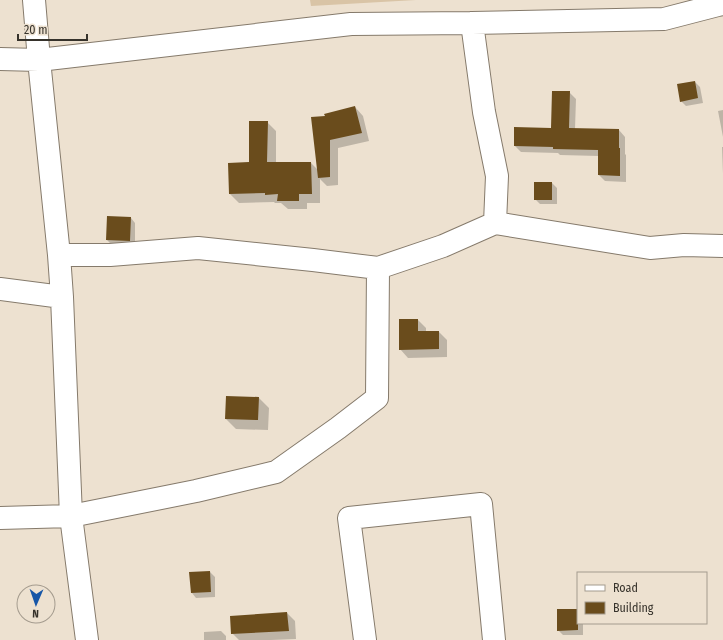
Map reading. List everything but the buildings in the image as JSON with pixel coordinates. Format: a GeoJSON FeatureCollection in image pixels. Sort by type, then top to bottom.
{"type":"FeatureCollection","features":[{"type":"Feature","properties":{"kind":"street"},"geometry":{"type":"LineString","coordinates":[[34,0],[62,296],[71,516],[87,640]]}},
{"type":"Feature","properties":{"kind":"street"},"geometry":{"type":"LineString","coordinates":[[0,59],[39,60],[351,24],[664,19],[723,4]]}},
{"type":"Feature","properties":{"kind":"street"},"geometry":{"type":"LineString","coordinates":[[472,23],[484,112],[497,176],[495,223]]}},
{"type":"Feature","properties":{"kind":"street"},"geometry":{"type":"LineString","coordinates":[[59,255],[110,255],[198,248],[378,268],[443,246],[495,223],[650,248],[684,245],[723,246]]}},
{"type":"Feature","properties":{"kind":"street"},"geometry":{"type":"LineString","coordinates":[[0,518],[71,516],[196,491],[276,472],[377,398],[378,268]]}},
{"type":"Feature","properties":{"kind":"street"},"geometry":{"type":"LineString","coordinates":[[0,289],[62,296]]}},
{"type":"Feature","properties":{"kind":"street"},"geometry":{"type":"LineString","coordinates":[[365,640],[349,518],[480,504],[494,640]]}},
{"type":"Feature","properties":{"kind":"shaded area"},"geometry":{"type":"Polygon","coordinates":[[[310,0],[416,0],[311,6],[310,0]]]}}]}
